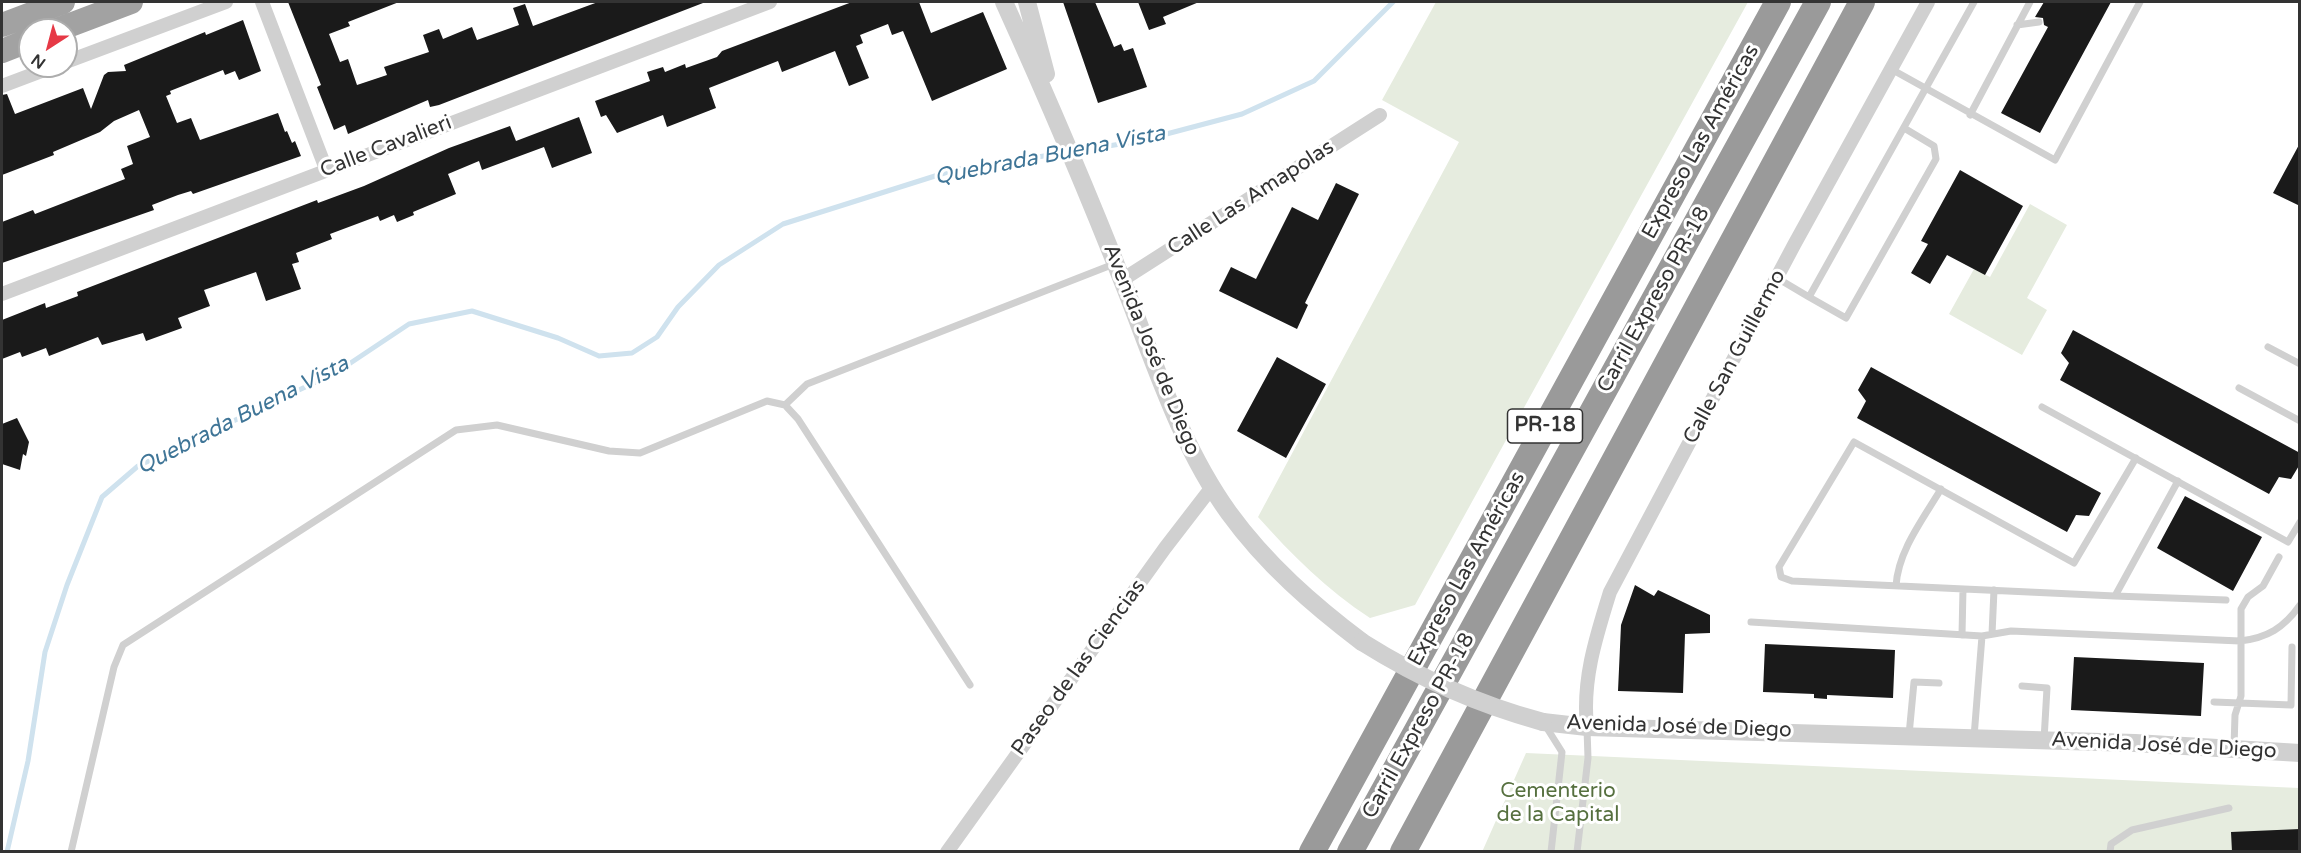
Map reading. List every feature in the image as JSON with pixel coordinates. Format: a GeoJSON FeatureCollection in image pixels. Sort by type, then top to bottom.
{"type":"FeatureCollection","features":[{"type":"Feature","properties":{"kind":"highway"},"geometry":{"type":"LineString","coordinates":[[2,25],[63,2]]}},
{"type":"Feature","properties":{"kind":"highway"},"geometry":{"type":"LineString","coordinates":[[78,22],[131,2]]}},
{"type":"Feature","properties":{"kind":"highway","name":"Expreso Las Américas"},"geometry":{"type":"LineString","coordinates":[[1312,852],[1778,2]]}},
{"type":"Feature","properties":{"kind":"highway","name":"Carril Expreso PR-18"},"geometry":{"type":"LineString","coordinates":[[1350,852],[1818,2]]}},
{"type":"Feature","properties":{"kind":"highway"},"geometry":{"type":"LineString","coordinates":[[1403,852],[1862,2]]}},
{"type":"Feature","properties":{"kind":"highway"},"geometry":{"type":"LineString","coordinates":[[2,51],[18,45]]}},
{"type":"Feature","properties":{"kind":"street"},"geometry":{"type":"LineString","coordinates":[[78,58],[226,2]]}},
{"type":"Feature","properties":{"kind":"street"},"geometry":{"type":"LineString","coordinates":[[262,2],[326,169]]}},
{"type":"Feature","properties":{"kind":"street","name":"Calle Cavalieri"},"geometry":{"type":"LineString","coordinates":[[2,294],[326,169],[771,2]]}},
{"type":"Feature","properties":{"kind":"street","name":"Avenida José de Diego"},"geometry":{"type":"LineString","coordinates":[[1004,2],[1060,125],[1167,397],[1199,467],[1229,513],[1273,566],[1319,609],[1362,642],[1443,688],[1492,708],[1544,722],[1587,728],[1974,737],[2300,753]]}},
{"type":"Feature","properties":{"kind":"street","name":"Avenida José de Diego"},"geometry":{"type":"LineString","coordinates":[[1027,2],[1060,125]]}},
{"type":"Feature","properties":{"kind":"street","name":"Calle San Guillermo"},"geometry":{"type":"LineString","coordinates":[[1587,728],[1587,685],[1594,644],[1610,592],[1777,278],[1928,2]]}},
{"type":"Feature","properties":{"kind":"street"},"geometry":{"type":"LineString","coordinates":[[2,86],[23,78]]}},
{"type":"Feature","properties":{"kind":"street","name":"Calle Las Amapolas"},"geometry":{"type":"LineString","coordinates":[[1119,272],[1380,116]]}},
{"type":"Feature","properties":{"kind":"street","name":"Paseo de las Ciencias"},"geometry":{"type":"LineString","coordinates":[[947,852],[1165,548],[1212,487]]}},
{"type":"Feature","properties":{"kind":"lane"},"geometry":{"type":"LineString","coordinates":[[1809,297],[1974,2]]}},
{"type":"Feature","properties":{"kind":"lane"},"geometry":{"type":"LineString","coordinates":[[1970,115],[2030,2]]}},
{"type":"Feature","properties":{"kind":"lane"},"geometry":{"type":"LineString","coordinates":[[1891,69],[1926,91],[2055,160],[2140,2]]}},
{"type":"Feature","properties":{"kind":"lane"},"geometry":{"type":"LineString","coordinates":[[2017,25],[2039,22]]}},
{"type":"Feature","properties":{"kind":"lane"},"geometry":{"type":"LineString","coordinates":[[1777,278],[1846,318],[1936,159],[1934,147],[1904,128]]}},
{"type":"Feature","properties":{"kind":"lane"},"geometry":{"type":"LineString","coordinates":[[785,405],[807,384],[1119,272]]}},
{"type":"Feature","properties":{"kind":"lane"},"geometry":{"type":"LineString","coordinates":[[2268,347],[2300,364]]}},
{"type":"Feature","properties":{"kind":"lane"},"geometry":{"type":"LineString","coordinates":[[2239,388],[2300,422]]}},
{"type":"Feature","properties":{"kind":"lane"},"geometry":{"type":"LineString","coordinates":[[70,852],[114,667],[123,645],[456,430],[497,424],[609,451],[640,453],[767,401],[785,405],[798,419],[970,685]]}},
{"type":"Feature","properties":{"kind":"lane"},"geometry":{"type":"LineString","coordinates":[[2042,407],[2288,542],[2300,522]]}},
{"type":"Feature","properties":{"kind":"lane"},"geometry":{"type":"LineString","coordinates":[[2136,458],[2074,563],[1854,441],[1779,567],[1781,577],[1792,581],[2226,600]]}},
{"type":"Feature","properties":{"kind":"lane"},"geometry":{"type":"LineString","coordinates":[[2115,596],[2178,482]]}},
{"type":"Feature","properties":{"kind":"lane"},"geometry":{"type":"LineString","coordinates":[[1896,586],[1897,569],[1941,489]]}},
{"type":"Feature","properties":{"kind":"lane"},"geometry":{"type":"LineString","coordinates":[[2234,749],[2241,609],[2247,597],[2263,586],[2279,557]]}},
{"type":"Feature","properties":{"kind":"lane"},"geometry":{"type":"LineString","coordinates":[[1962,635],[1963,589]]}},
{"type":"Feature","properties":{"kind":"lane"},"geometry":{"type":"LineString","coordinates":[[1992,634],[1994,590]]}},
{"type":"Feature","properties":{"kind":"lane"},"geometry":{"type":"LineString","coordinates":[[1751,622],[1982,636],[2011,631],[2240,641],[2260,639],[2280,629],[2300,605]]}},
{"type":"Feature","properties":{"kind":"lane"},"geometry":{"type":"LineString","coordinates":[[1974,737],[1982,636]]}},
{"type":"Feature","properties":{"kind":"lane"},"geometry":{"type":"LineString","coordinates":[[2214,702],[2291,705],[2292,647]]}},
{"type":"Feature","properties":{"kind":"lane"},"geometry":{"type":"LineString","coordinates":[[1909,735],[1914,682],[1939,683]]}},
{"type":"Feature","properties":{"kind":"lane"},"geometry":{"type":"LineString","coordinates":[[2022,686],[2047,688],[2044,740]]}},
{"type":"Feature","properties":{"kind":"lane"},"geometry":{"type":"LineString","coordinates":[[1544,722],[1563,752],[1551,852]]}},
{"type":"Feature","properties":{"kind":"lane"},"geometry":{"type":"LineString","coordinates":[[1577,852],[1588,758],[1587,728]]}},
{"type":"Feature","properties":{"kind":"lane"},"geometry":{"type":"LineString","coordinates":[[2110,852],[2111,844],[2132,830],[2229,807]]}},
{"type":"Feature","properties":{"kind":"green space"},"geometry":{"type":"Polygon","coordinates":[[[1436,2],[1748,2],[1415,605],[1370,618],[1339,596],[1311,571],[1258,517],[1459,142],[1382,100],[1436,2]]]}},
{"type":"Feature","properties":{"kind":"green space"},"geometry":{"type":"Polygon","coordinates":[[[2030,204],[2067,225],[2027,298],[2047,310],[2022,355],[1949,314],[1974,269],[1990,277],[2030,204]]]}},
{"type":"Feature","properties":{"kind":"green space","name":"Cementerio de la Capital"},"geometry":{"type":"Polygon","coordinates":[[[1526,753],[2299,788],[2299,851],[1482,852],[1526,753]]]}},
{"type":"Feature","properties":{"kind":"building"},"geometry":{"type":"Polygon","coordinates":[[[288,2],[399,2],[348,22],[350,26],[329,34],[340,62],[348,59],[357,85],[387,75],[384,67],[429,52],[423,35],[439,29],[443,39],[472,27],[477,40],[519,25],[513,8],[525,4],[533,26],[598,2],[703,3],[439,105],[430,107],[428,100],[348,134],[345,125],[334,130],[317,87],[321,85],[288,2]]]}},
{"type":"Feature","properties":{"kind":"building"},"geometry":{"type":"Polygon","coordinates":[[[852,2],[919,2],[931,33],[983,12],[1007,69],[932,101],[903,31],[892,35],[888,24],[860,35],[863,43],[856,46],[869,78],[849,86],[835,51],[782,72],[778,61],[709,88],[716,108],[667,127],[663,115],[617,133],[606,115],[601,117],[595,101],[650,81],[647,72],[663,67],[665,72],[685,64],[686,68],[717,57],[722,51],[852,2]]]}},
{"type":"Feature","properties":{"kind":"building"},"geometry":{"type":"Polygon","coordinates":[[[1063,2],[1095,2],[1114,47],[1121,44],[1124,51],[1133,48],[1147,87],[1098,103],[1063,2]]]}},
{"type":"Feature","properties":{"kind":"building"},"geometry":{"type":"Polygon","coordinates":[[[1138,2],[1199,2],[1163,17],[1166,24],[1149,30],[1138,2]]]}},
{"type":"Feature","properties":{"kind":"building"},"geometry":{"type":"Polygon","coordinates":[[[2044,2],[2111,2],[2040,133],[2001,113],[2048,27],[2044,25],[2043,18],[2035,17],[2044,2]]]}},
{"type":"Feature","properties":{"kind":"building"},"geometry":{"type":"Polygon","coordinates":[[[243,20],[261,71],[239,80],[235,71],[225,75],[223,70],[170,91],[171,94],[166,96],[177,123],[191,118],[200,140],[278,113],[285,132],[287,131],[292,143],[295,141],[301,156],[193,194],[191,191],[178,195],[152,205],[154,210],[2,263],[2,222],[33,210],[35,214],[125,179],[121,169],[133,164],[127,146],[150,137],[139,110],[114,121],[100,132],[53,152],[54,155],[2,175],[2,95],[7,94],[15,114],[83,88],[91,109],[104,75],[108,72],[126,71],[124,65],[205,32],[206,35],[243,20]]]}},
{"type":"Feature","properties":{"kind":"building"},"geometry":{"type":"Polygon","coordinates":[[[579,117],[592,153],[552,168],[544,147],[482,170],[479,161],[448,174],[456,194],[413,212],[414,215],[397,222],[394,215],[380,221],[378,216],[330,234],[332,239],[296,253],[299,262],[292,264],[301,289],[266,301],[256,272],[204,290],[210,306],[178,318],[182,328],[146,341],[143,333],[102,345],[98,337],[49,356],[46,348],[22,357],[20,352],[2,359],[2,320],[45,303],[46,308],[78,296],[77,292],[317,200],[318,203],[364,186],[449,148],[510,126],[516,141],[579,117]]]}},
{"type":"Feature","properties":{"kind":"building"},"geometry":{"type":"Polygon","coordinates":[[[2300,143],[2300,206],[2273,193],[2300,143]]]}},
{"type":"Feature","properties":{"kind":"building"},"geometry":{"type":"Polygon","coordinates":[[[1960,170],[2023,206],[1985,275],[1947,255],[1930,284],[1911,273],[1928,244],[1921,241],[1960,170]]]}},
{"type":"Feature","properties":{"kind":"building"},"geometry":{"type":"Polygon","coordinates":[[[1336,183],[1359,194],[1305,303],[1308,305],[1297,329],[1219,291],[1231,267],[1256,279],[1292,207],[1318,220],[1336,183]]]}},
{"type":"Feature","properties":{"kind":"building"},"geometry":{"type":"Polygon","coordinates":[[[2073,330],[2300,453],[2300,464],[2291,479],[2279,477],[2269,494],[2060,380],[2069,363],[2061,353],[2073,330]]]}},
{"type":"Feature","properties":{"kind":"building"},"geometry":{"type":"Polygon","coordinates":[[[1277,357],[1326,384],[1286,458],[1237,431],[1277,357]]]}},
{"type":"Feature","properties":{"kind":"building"},"geometry":{"type":"Polygon","coordinates":[[[1871,367],[2101,493],[2089,516],[2076,515],[2067,532],[1857,418],[1866,401],[1858,390],[1871,367]]]}},
{"type":"Feature","properties":{"kind":"building"},"geometry":{"type":"Polygon","coordinates":[[[17,418],[29,442],[26,456],[23,454],[20,470],[2,464],[2,424],[17,418]]]}},
{"type":"Feature","properties":{"kind":"building"},"geometry":{"type":"Polygon","coordinates":[[[2185,496],[2262,537],[2233,591],[2157,548],[2185,496]]]}},
{"type":"Feature","properties":{"kind":"building"},"geometry":{"type":"Polygon","coordinates":[[[1635,585],[1654,596],[1658,590],[1710,615],[1710,633],[1685,634],[1683,693],[1618,691],[1621,625],[1635,585]]]}},
{"type":"Feature","properties":{"kind":"building"},"geometry":{"type":"Polygon","coordinates":[[[1765,644],[1895,650],[1893,698],[1827,695],[1827,699],[1814,698],[1814,694],[1763,692],[1765,644]]]}},
{"type":"Feature","properties":{"kind":"building"},"geometry":{"type":"Polygon","coordinates":[[[2074,657],[2204,663],[2201,716],[2071,710],[2074,657]]]}},
{"type":"Feature","properties":{"kind":"building"},"geometry":{"type":"Polygon","coordinates":[[[2300,829],[2300,852],[2232,852],[2231,832],[2300,829]]]}},
{"type":"Feature","properties":{"kind":"waterway","name":"Quebrada Buena Vista"},"geometry":{"type":"LineString","coordinates":[[7,852],[28,761],[45,652],[67,585],[102,497],[138,466],[337,372],[409,324],[472,311],[558,338],[599,356],[632,353],[657,337],[678,307],[719,265],[783,224],[954,170],[1140,141],[1242,114],[1314,81],[1393,2]]}}]}
